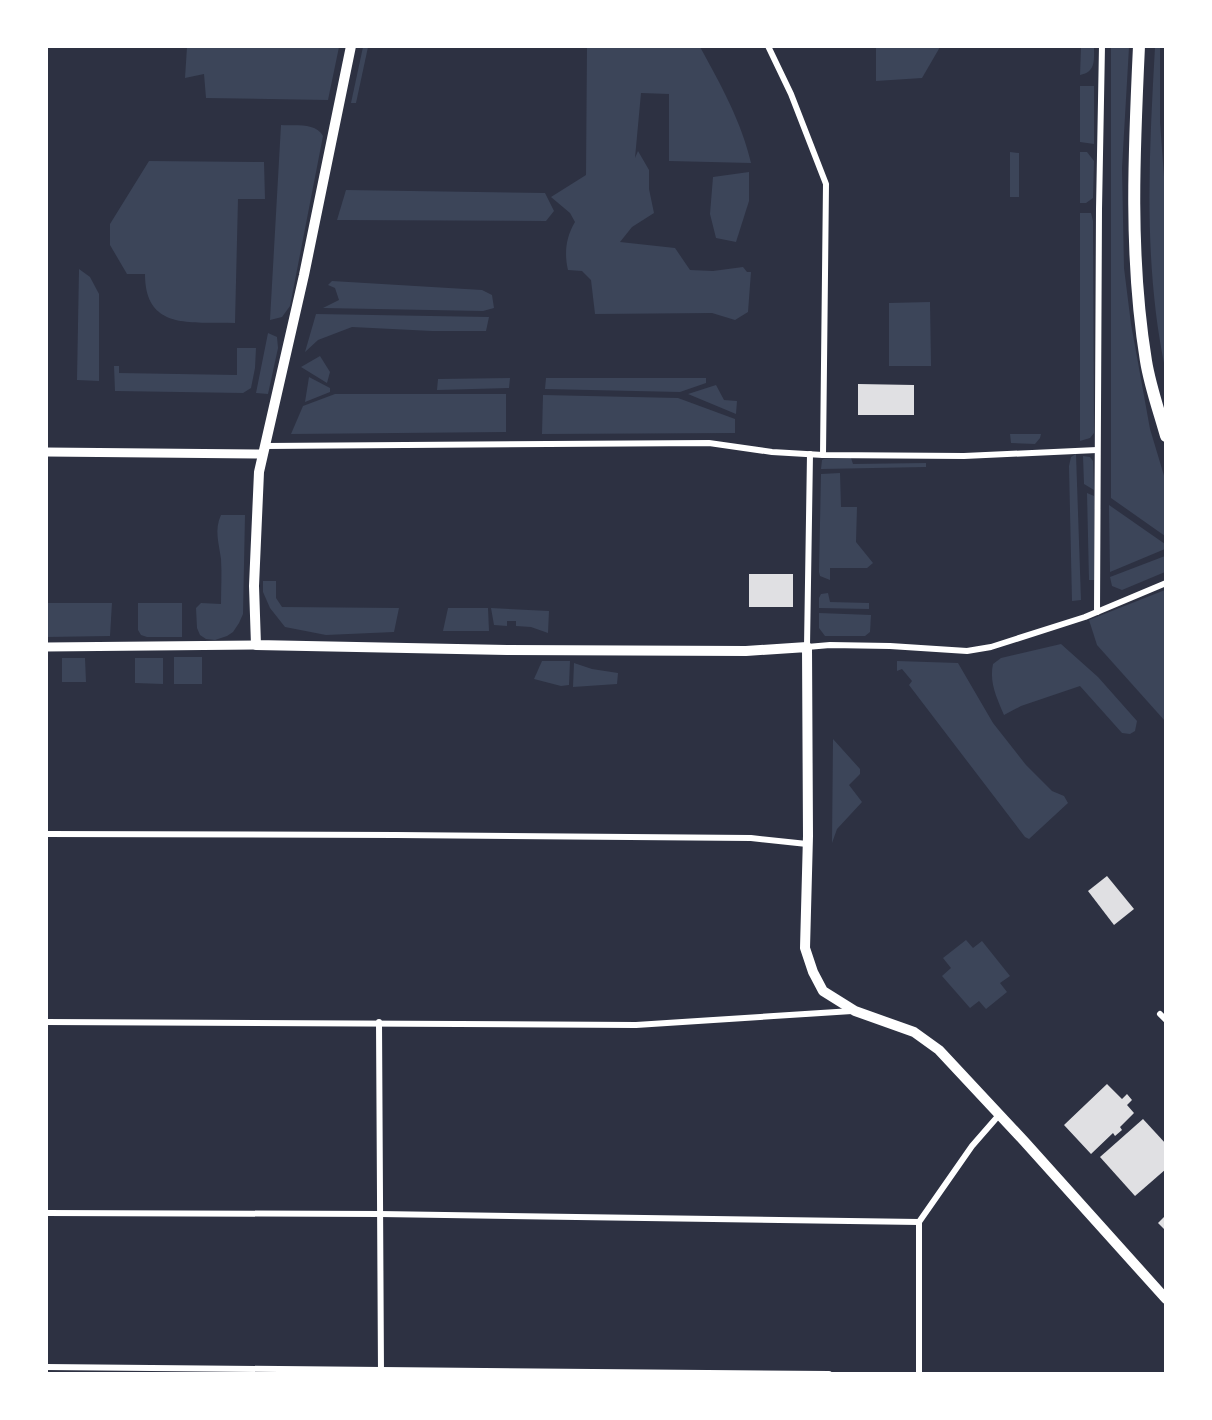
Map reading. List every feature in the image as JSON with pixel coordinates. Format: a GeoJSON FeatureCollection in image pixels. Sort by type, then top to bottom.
{"type":"FeatureCollection","features":[{"type":"Feature","properties":{"kind":"main road"},"geometry":{"type":"LineString","coordinates":[[351,46],[304,276],[263,450],[257,493],[255,534],[256,645],[507,650],[746,651],[807,647],[805,948],[813,972],[823,991],[855,1011],[914,1032],[933,1045],[1166,1299]]}},
{"type":"Feature","properties":{"kind":"main road"},"geometry":{"type":"LineString","coordinates":[[1139,46],[1135,122],[1135,255],[1146,362],[1166,436]]}},
{"type":"Feature","properties":{"kind":"street"},"geometry":{"type":"LineString","coordinates":[[768,46],[795,104],[826,184],[823,455]]}},
{"type":"Feature","properties":{"kind":"street"},"geometry":{"type":"LineString","coordinates":[[1097,612],[1102,46]]}},
{"type":"Feature","properties":{"kind":"street"},"geometry":{"type":"LineString","coordinates":[[46,452],[709,443],[772,452],[823,455],[964,456],[1097,450]]}},
{"type":"Feature","properties":{"kind":"street"},"geometry":{"type":"LineString","coordinates":[[810,454],[807,647],[890,646],[967,651],[991,647],[1097,612],[1166,584]]}},
{"type":"Feature","properties":{"kind":"street"},"geometry":{"type":"LineString","coordinates":[[46,647],[256,645]]}},
{"type":"Feature","properties":{"kind":"street"},"geometry":{"type":"LineString","coordinates":[[46,834],[751,838],[807,844]]}},
{"type":"Feature","properties":{"kind":"street"},"geometry":{"type":"LineString","coordinates":[[46,1022],[636,1025],[855,1011]]}},
{"type":"Feature","properties":{"kind":"street"},"geometry":{"type":"LineString","coordinates":[[1160,1014],[1166,1020]]}},
{"type":"Feature","properties":{"kind":"street"},"geometry":{"type":"LineString","coordinates":[[379,1022],[381,1372]]}},
{"type":"Feature","properties":{"kind":"street"},"geometry":{"type":"LineString","coordinates":[[919,1374],[919,1222],[972,1146],[999,1115]]}},
{"type":"Feature","properties":{"kind":"street"},"geometry":{"type":"LineString","coordinates":[[46,1213],[380,1214],[919,1222]]}},
{"type":"Feature","properties":{"kind":"street"},"geometry":{"type":"LineString","coordinates":[[46,1367],[381,1372],[829,1374]]}},
{"type":"Feature","properties":{"kind":"shaded area"},"geometry":{"type":"Polygon","coordinates":[[[187,46],[339,47],[328,100],[206,98],[204,74],[185,78],[187,46]]]}},
{"type":"Feature","properties":{"kind":"shaded area"},"geometry":{"type":"Polygon","coordinates":[[[876,46],[940,47],[922,78],[876,81],[876,46]]]}},
{"type":"Feature","properties":{"kind":"shaded area"},"geometry":{"type":"Polygon","coordinates":[[[363,47],[368,47],[356,103],[351,103],[363,47]]]}},
{"type":"Feature","properties":{"kind":"shaded area"},"geometry":{"type":"Polygon","coordinates":[[[587,47],[700,47],[708,61],[736,118],[751,163],[669,161],[669,94],[641,93],[635,158],[638,151],[649,170],[649,189],[654,213],[632,227],[620,242],[675,248],[690,270],[713,271],[743,267],[747,272],[751,272],[748,312],[735,320],[712,313],[595,314],[591,280],[582,271],[568,270],[567,245],[575,222],[570,213],[551,197],[586,175],[587,47]]]}},
{"type":"Feature","properties":{"kind":"shaded area"},"geometry":{"type":"Polygon","coordinates":[[[1081,47],[1094,47],[1094,56],[1093,65],[1089,71],[1080,75],[1081,47]]]}},
{"type":"Feature","properties":{"kind":"shaded area"},"geometry":{"type":"Polygon","coordinates":[[[1111,47],[1129,47],[1122,168],[1124,268],[1131,324],[1150,429],[1165,479],[1165,536],[1111,498],[1111,47]]]}},
{"type":"Feature","properties":{"kind":"shaded area"},"geometry":{"type":"Polygon","coordinates":[[[1155,47],[1160,47],[1160,122],[1166,203],[1165,368],[1153,288],[1151,248],[1150,168],[1155,47]]]}},
{"type":"Feature","properties":{"kind":"shaded area"},"geometry":{"type":"Polygon","coordinates":[[[1080,86],[1094,86],[1094,144],[1080,142],[1080,86]]]}},
{"type":"Feature","properties":{"kind":"shaded area"},"geometry":{"type":"Polygon","coordinates":[[[281,125],[310,127],[323,136],[290,306],[282,317],[270,320],[281,125]]]}},
{"type":"Feature","properties":{"kind":"shaded area"},"geometry":{"type":"Polygon","coordinates":[[[1010,152],[1019,153],[1019,197],[1010,197],[1010,152]]]}},
{"type":"Feature","properties":{"kind":"shaded area"},"geometry":{"type":"Polygon","coordinates":[[[1080,152],[1087,152],[1094,161],[1093,198],[1086,203],[1080,203],[1080,152]]]}},
{"type":"Feature","properties":{"kind":"shaded area"},"geometry":{"type":"Polygon","coordinates":[[[149,161],[264,162],[265,199],[238,199],[235,323],[188,322],[174,320],[162,314],[153,306],[147,293],[145,274],[127,274],[110,245],[110,224],[149,161]]]}},
{"type":"Feature","properties":{"kind":"shaded area"},"geometry":{"type":"Polygon","coordinates":[[[749,172],[749,201],[736,242],[716,238],[710,214],[713,177],[749,172]]]}},
{"type":"Feature","properties":{"kind":"shaded area"},"geometry":{"type":"Polygon","coordinates":[[[346,190],[545,193],[554,211],[546,221],[337,220],[346,190]]]}},
{"type":"Feature","properties":{"kind":"shaded area"},"geometry":{"type":"Polygon","coordinates":[[[1080,213],[1091,213],[1093,221],[1094,433],[1090,438],[1080,441],[1080,213]]]}},
{"type":"Feature","properties":{"kind":"shaded area"},"geometry":{"type":"Polygon","coordinates":[[[79,269],[90,277],[99,294],[99,381],[77,380],[79,269]]]}},
{"type":"Feature","properties":{"kind":"shaded area"},"geometry":{"type":"Polygon","coordinates":[[[332,281],[482,290],[492,295],[494,308],[483,311],[323,308],[339,300],[335,288],[328,285],[332,281]]]}},
{"type":"Feature","properties":{"kind":"shaded area"},"geometry":{"type":"Polygon","coordinates":[[[930,302],[931,366],[889,366],[889,303],[930,302]]]}},
{"type":"Feature","properties":{"kind":"shaded area"},"geometry":{"type":"Polygon","coordinates":[[[316,314],[489,317],[486,331],[352,327],[318,340],[305,352],[316,314]]]}},
{"type":"Feature","properties":{"kind":"shaded area"},"geometry":{"type":"Polygon","coordinates":[[[268,333],[277,337],[278,348],[268,394],[256,393],[268,333]]]}},
{"type":"Feature","properties":{"kind":"shaded area"},"geometry":{"type":"Polygon","coordinates":[[[237,348],[256,348],[251,388],[243,393],[115,391],[114,366],[119,366],[119,373],[237,375],[237,348]]]}},
{"type":"Feature","properties":{"kind":"shaded area"},"geometry":{"type":"Polygon","coordinates":[[[320,356],[330,372],[327,383],[301,367],[320,356]]]}},
{"type":"Feature","properties":{"kind":"shaded area"},"geometry":{"type":"Polygon","coordinates":[[[309,377],[330,388],[330,392],[305,402],[309,377]]]}},
{"type":"Feature","properties":{"kind":"shaded area"},"geometry":{"type":"Polygon","coordinates":[[[510,378],[509,388],[437,390],[438,379],[510,378]]]}},
{"type":"Feature","properties":{"kind":"shaded area"},"geometry":{"type":"Polygon","coordinates":[[[546,378],[706,378],[706,383],[680,392],[545,389],[546,378]]]}},
{"type":"Feature","properties":{"kind":"shaded area"},"geometry":{"type":"Polygon","coordinates":[[[716,385],[724,400],[737,401],[736,414],[688,394],[716,385]]]}},
{"type":"Feature","properties":{"kind":"shaded area"},"geometry":{"type":"Polygon","coordinates":[[[335,394],[506,394],[506,432],[291,434],[303,406],[335,394]]]}},
{"type":"Feature","properties":{"kind":"shaded area"},"geometry":{"type":"Polygon","coordinates":[[[543,395],[678,398],[735,419],[735,433],[542,434],[543,395]]]}},
{"type":"Feature","properties":{"kind":"shaded area"},"geometry":{"type":"Polygon","coordinates":[[[1010,434],[1041,434],[1035,444],[1011,443],[1010,434]]]}},
{"type":"Feature","properties":{"kind":"shaded area"},"geometry":{"type":"Polygon","coordinates":[[[1076,454],[1081,600],[1072,601],[1069,466],[1071,457],[1076,454]]]}},
{"type":"Feature","properties":{"kind":"shaded area"},"geometry":{"type":"Polygon","coordinates":[[[1083,456],[1090,457],[1093,461],[1094,490],[1084,484],[1083,456]]]}},
{"type":"Feature","properties":{"kind":"shaded area"},"geometry":{"type":"Polygon","coordinates":[[[851,458],[853,464],[926,463],[926,467],[821,469],[824,459],[851,458]]]}},
{"type":"Feature","properties":{"kind":"shaded area"},"geometry":{"type":"Polygon","coordinates":[[[840,473],[841,507],[857,507],[856,542],[873,563],[867,568],[830,568],[830,580],[820,576],[819,572],[821,474],[840,473]]]}},
{"type":"Feature","properties":{"kind":"shaded area"},"geometry":{"type":"Polygon","coordinates":[[[1087,493],[1094,496],[1094,580],[1089,580],[1087,493]]]}},
{"type":"Feature","properties":{"kind":"shaded area"},"geometry":{"type":"Polygon","coordinates":[[[1109,505],[1165,544],[1165,549],[1110,572],[1109,505]]]}},
{"type":"Feature","properties":{"kind":"shaded area"},"geometry":{"type":"Polygon","coordinates":[[[221,515],[245,515],[243,614],[233,632],[215,640],[206,639],[200,635],[197,628],[196,608],[201,603],[221,604],[221,565],[217,531],[221,515]]]}},
{"type":"Feature","properties":{"kind":"shaded area"},"geometry":{"type":"Polygon","coordinates":[[[1165,556],[1165,572],[1122,590],[1112,586],[1110,577],[1165,556]]]}},
{"type":"Feature","properties":{"kind":"shaded area"},"geometry":{"type":"Polygon","coordinates":[[[263,581],[276,581],[276,598],[282,607],[399,608],[394,632],[326,635],[285,627],[270,608],[263,592],[263,581]]]}},
{"type":"Feature","properties":{"kind":"shaded area"},"geometry":{"type":"Polygon","coordinates":[[[1165,590],[1165,721],[1097,645],[1089,620],[1165,590]]]}},
{"type":"Feature","properties":{"kind":"shaded area"},"geometry":{"type":"Polygon","coordinates":[[[828,593],[830,602],[869,603],[869,609],[819,608],[821,594],[828,593]]]}},
{"type":"Feature","properties":{"kind":"shaded area"},"geometry":{"type":"Polygon","coordinates":[[[47,603],[112,603],[110,636],[47,637],[47,603]]]}},
{"type":"Feature","properties":{"kind":"shaded area"},"geometry":{"type":"Polygon","coordinates":[[[138,603],[182,603],[182,637],[141,635],[138,630],[138,603]]]}},
{"type":"Feature","properties":{"kind":"shaded area"},"geometry":{"type":"Polygon","coordinates":[[[448,608],[488,608],[489,631],[443,631],[448,608]]]}},
{"type":"Feature","properties":{"kind":"shaded area"},"geometry":{"type":"Polygon","coordinates":[[[491,608],[549,611],[548,633],[531,627],[516,626],[516,621],[507,621],[507,626],[494,625],[491,608]]]}},
{"type":"Feature","properties":{"kind":"shaded area"},"geometry":{"type":"Polygon","coordinates":[[[819,613],[871,615],[870,632],[865,636],[825,636],[819,628],[819,613]]]}},
{"type":"Feature","properties":{"kind":"shaded area"},"geometry":{"type":"Polygon","coordinates":[[[1061,644],[1098,677],[1137,721],[1135,731],[1130,734],[1122,733],[1080,686],[1021,706],[1004,715],[993,684],[993,664],[1001,658],[1061,644]]]}},
{"type":"Feature","properties":{"kind":"shaded area"},"geometry":{"type":"Polygon","coordinates":[[[174,657],[202,657],[202,684],[174,684],[174,657]]]}},
{"type":"Feature","properties":{"kind":"shaded area"},"geometry":{"type":"Polygon","coordinates":[[[62,658],[85,658],[86,682],[62,682],[62,658]]]}},
{"type":"Feature","properties":{"kind":"shaded area"},"geometry":{"type":"Polygon","coordinates":[[[135,658],[163,658],[163,684],[135,683],[135,658]]]}},
{"type":"Feature","properties":{"kind":"shaded area"},"geometry":{"type":"Polygon","coordinates":[[[542,661],[570,661],[569,685],[561,686],[534,679],[542,661]]]}},
{"type":"Feature","properties":{"kind":"shaded area"},"geometry":{"type":"Polygon","coordinates":[[[897,661],[958,663],[993,723],[1026,765],[1052,791],[1064,796],[1068,803],[1029,839],[1025,837],[909,685],[912,681],[902,669],[897,671],[897,661]]]}},
{"type":"Feature","properties":{"kind":"shaded area"},"geometry":{"type":"Polygon","coordinates":[[[574,663],[592,669],[618,673],[617,684],[573,687],[574,663]]]}},
{"type":"Feature","properties":{"kind":"shaded area"},"geometry":{"type":"Polygon","coordinates":[[[833,739],[860,769],[860,774],[849,785],[862,802],[837,829],[832,843],[833,739]]]}},
{"type":"Feature","properties":{"kind":"shaded area"},"geometry":{"type":"Polygon","coordinates":[[[966,940],[973,948],[982,941],[1010,976],[1000,983],[1007,992],[986,1009],[979,1001],[970,1008],[942,976],[951,968],[943,958],[966,940]]]}},
{"type":"Feature","properties":{"kind":"building"},"geometry":{"type":"Polygon","coordinates":[[[858,384],[914,385],[914,415],[858,415],[858,384]]]}},
{"type":"Feature","properties":{"kind":"building"},"geometry":{"type":"Polygon","coordinates":[[[749,574],[793,574],[793,607],[749,607],[749,574]]]}},
{"type":"Feature","properties":{"kind":"building"},"geometry":{"type":"Polygon","coordinates":[[[1107,876],[1134,909],[1114,925],[1088,891],[1107,876]]]}},
{"type":"Feature","properties":{"kind":"building"},"geometry":{"type":"Polygon","coordinates":[[[1107,1084],[1122,1099],[1127,1094],[1132,1100],[1127,1105],[1134,1113],[1120,1127],[1122,1130],[1115,1136],[1113,1133],[1091,1154],[1064,1125],[1107,1084]]]}},
{"type":"Feature","properties":{"kind":"building"},"geometry":{"type":"Polygon","coordinates":[[[1143,1119],[1166,1144],[1166,1169],[1135,1196],[1100,1157],[1143,1119]]]}},
{"type":"Feature","properties":{"kind":"building"},"geometry":{"type":"Polygon","coordinates":[[[1166,1215],[1166,1231],[1158,1223],[1166,1215]]]}}]}
